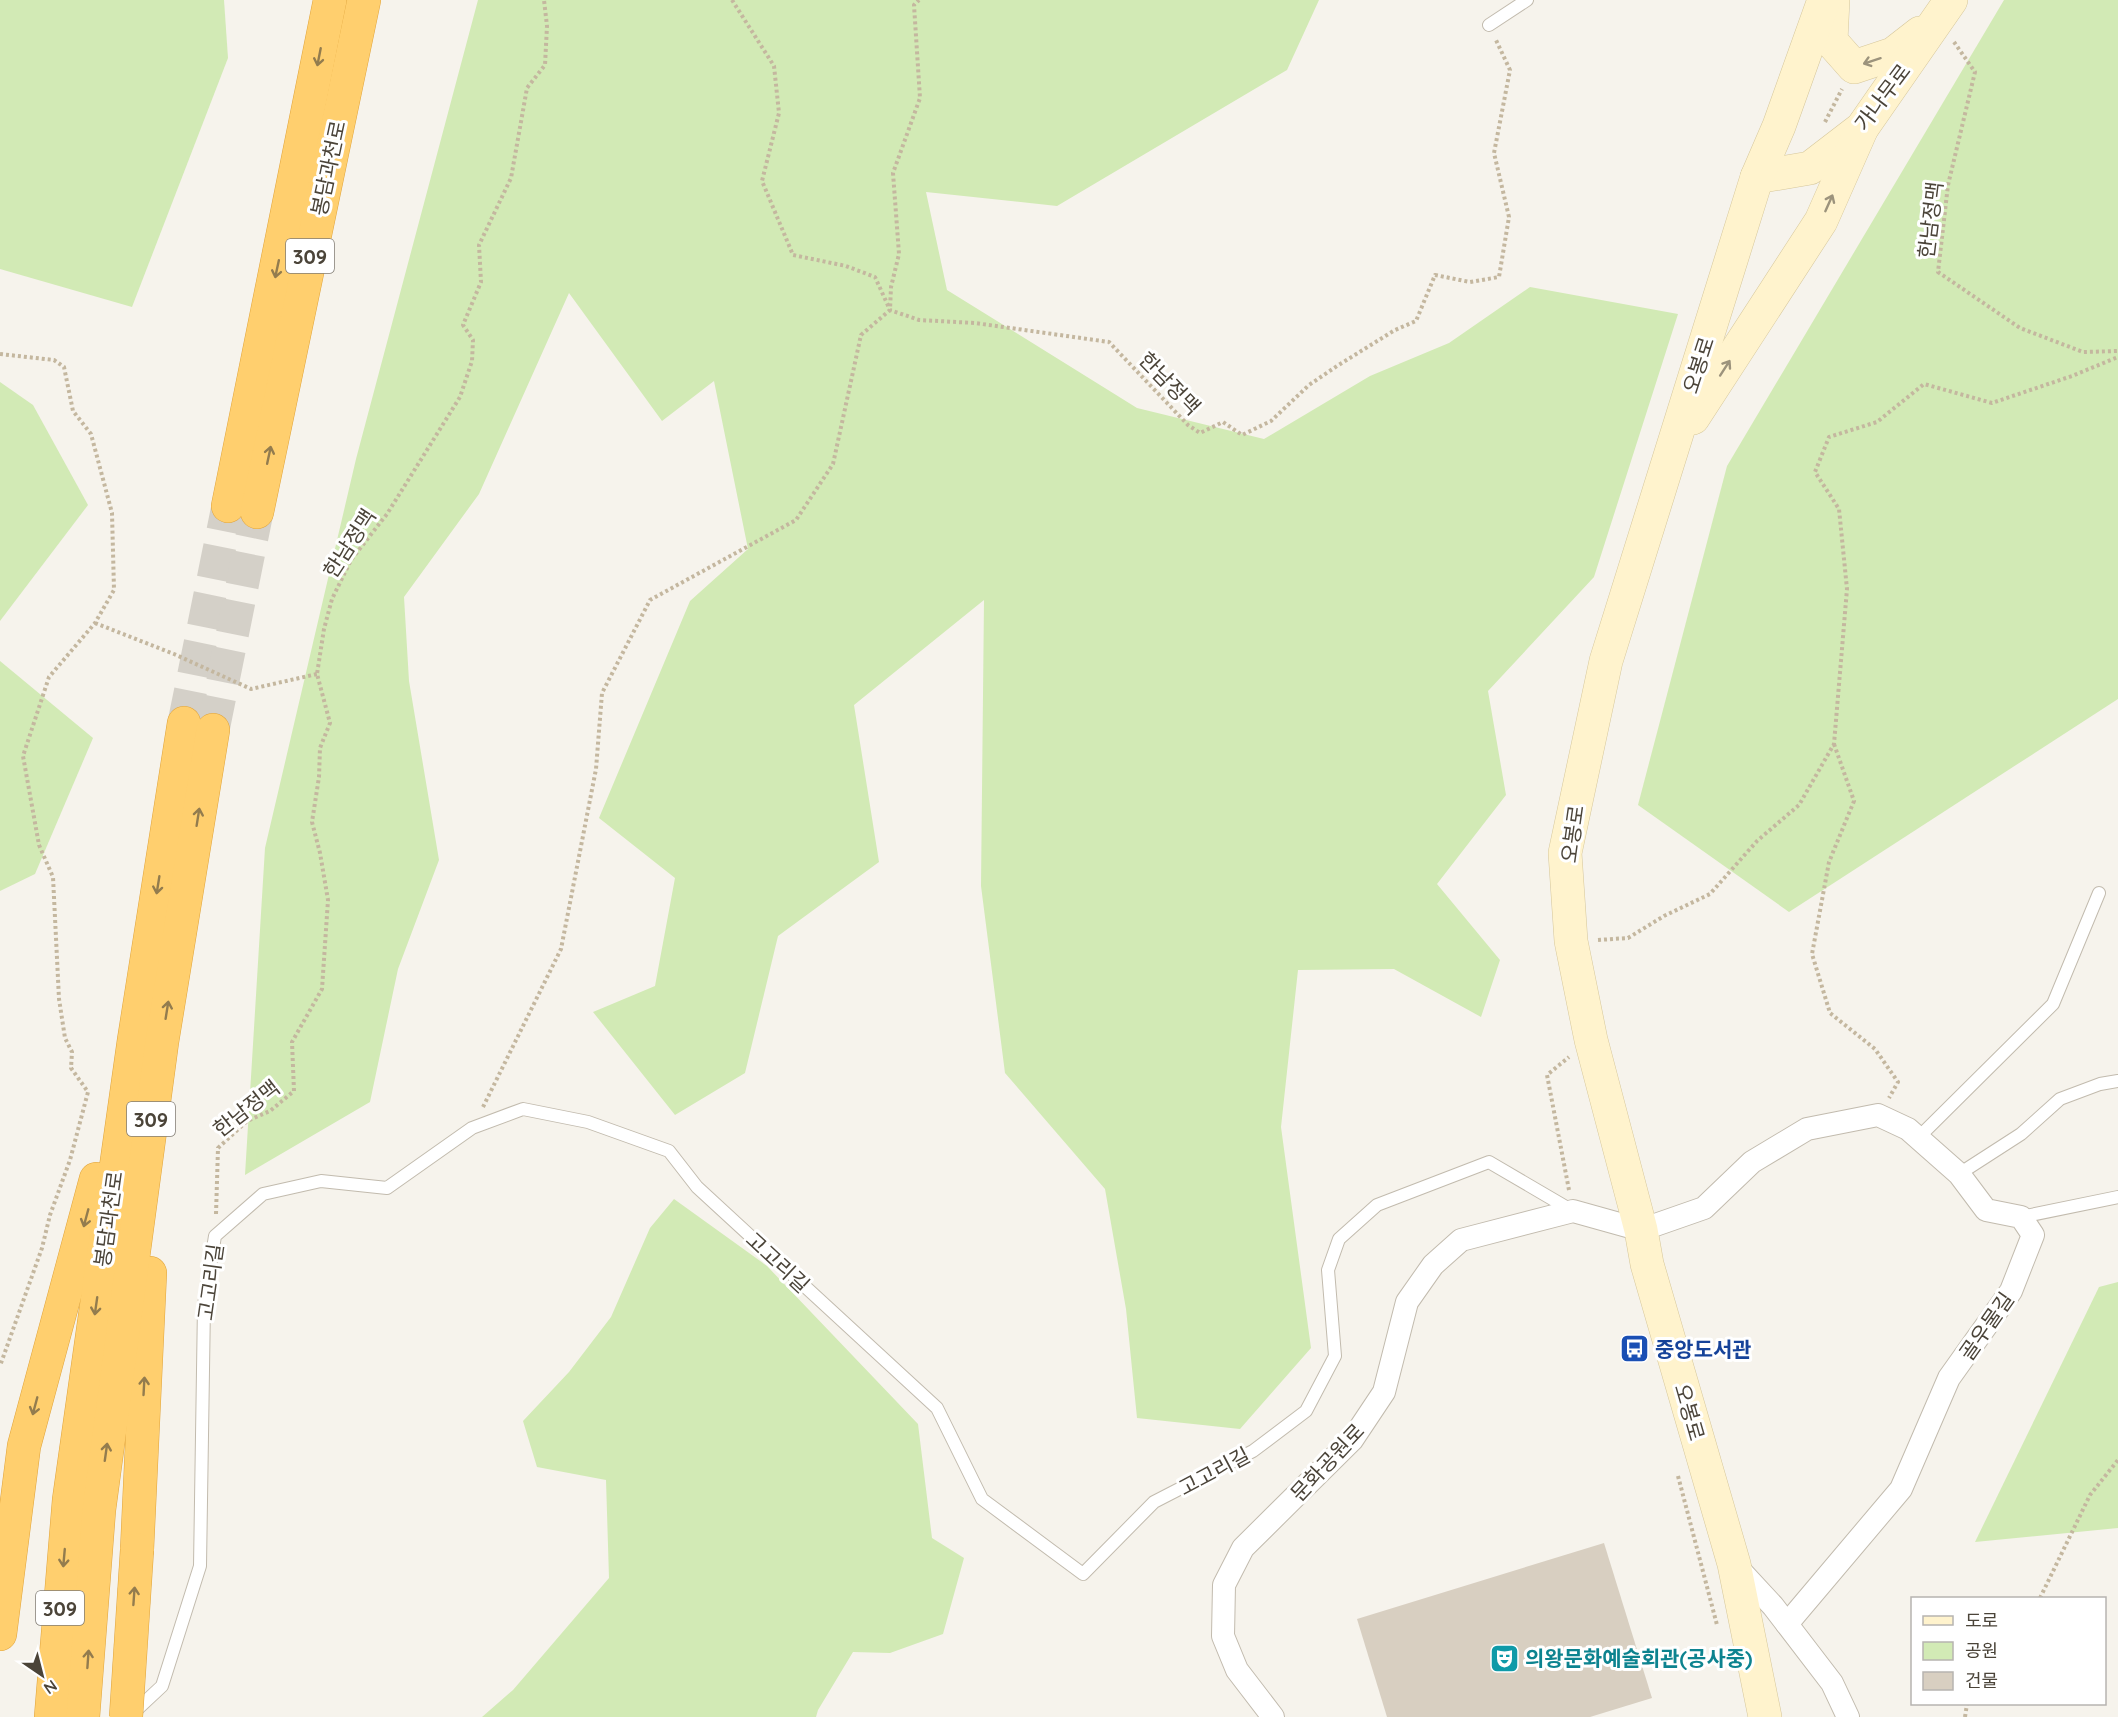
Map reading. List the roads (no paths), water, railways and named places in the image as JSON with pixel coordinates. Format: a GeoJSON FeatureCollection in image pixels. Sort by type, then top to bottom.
{"type":"FeatureCollection","features":[{"type":"Feature","properties":{"kind":"highway","name":"봉담과천로"},"geometry":{"type":"LineString","coordinates":[[330,0],[242,509],[338,119],[364,0]]}},
{"type":"Feature","properties":{"kind":"highway"},"geometry":{"type":"LineString","coordinates":[[338,119],[379,0]]}},
{"type":"Feature","properties":{"kind":"highway","name":"봉담과천로"},"geometry":{"type":"LineString","coordinates":[[51,1717],[84,1505],[148,1041],[198,726]]}},
{"type":"Feature","properties":{"kind":"highway"},"geometry":{"type":"LineString","coordinates":[[0,1634],[24,1446],[148,1041]]}},
{"type":"Feature","properties":{"kind":"highway"},"geometry":{"type":"LineString","coordinates":[[126,1716],[137,1550],[148,1041]]}},
{"type":"Feature","properties":{"kind":"highway","name":"봉담과천로"},"geometry":{"type":"LineString","coordinates":[[83,1717],[84,1505]]}},
{"type":"Feature","properties":{"kind":"street","name":"오봉로"},"geometry":{"type":"LineString","coordinates":[[1765,1717],[1734,1564],[1647,1264],[1641,1230],[1591,1040],[1571,941],[1565,853],[1606,661],[1757,177],[1779,126],[1824,0]]}},
{"type":"Feature","properties":{"kind":"street"},"geometry":{"type":"LineString","coordinates":[[1833,0],[1831,41],[1854,67],[1893,54],[1945,10]]}},
{"type":"Feature","properties":{"kind":"street","name":"가나무로"},"geometry":{"type":"LineString","coordinates":[[1757,177],[1810,168],[1862,128],[1945,10]]}},
{"type":"Feature","properties":{"kind":"street"},"geometry":{"type":"LineString","coordinates":[[1670,452],[1821,221],[1862,128]]}},
{"type":"Feature","properties":{"kind":"street"},"geometry":{"type":"LineString","coordinates":[[1573,1211],[1641,1230],[1704,1208],[1752,1162],[1807,1129],[1878,1115],[1908,1130],[1959,1174],[1986,1210],[2021,1216]]}},
{"type":"Feature","properties":{"kind":"street","name":"문화공원로"},"geometry":{"type":"LineString","coordinates":[[1273,1717],[1237,1670],[1223,1636],[1224,1586],[1243,1548],[1352,1440],[1359,1430],[1384,1392],[1407,1302],[1433,1265],[1461,1240],[1573,1211]]}},
{"type":"Feature","properties":{"kind":"street","name":"골우물길"},"geometry":{"type":"LineString","coordinates":[[1787,1623],[1901,1489],[1949,1378],[2012,1291],[2033,1235],[2021,1216]]}},
{"type":"Feature","properties":{"kind":"street"},"geometry":{"type":"LineString","coordinates":[[1734,1564],[1787,1623],[1832,1683],[1848,1717]]}},
{"type":"Feature","properties":{"kind":"lane"},"geometry":{"type":"LineString","coordinates":[[1489,25],[1527,0]]}},
{"type":"Feature","properties":{"kind":"lane"},"geometry":{"type":"LineString","coordinates":[[1918,1138],[2053,1004],[2099,893]]}},
{"type":"Feature","properties":{"kind":"lane"},"geometry":{"type":"LineString","coordinates":[[1959,1174],[2021,1134],[2060,1099],[2100,1084],[2118,1081]]}},
{"type":"Feature","properties":{"kind":"lane","name":"고고리길"},"geometry":{"type":"LineString","coordinates":[[126,1716],[162,1686],[200,1566],[204,1305],[215,1236],[263,1194],[321,1181],[387,1188],[472,1128],[524,1109],[588,1122],[669,1151],[697,1187],[937,1408],[982,1499],[1083,1574],[1154,1502],[1253,1451],[1306,1411],[1335,1356],[1328,1270],[1339,1239],[1377,1204],[1489,1162],[1573,1211]]}},
{"type":"Feature","properties":{"kind":"lane"},"geometry":{"type":"LineString","coordinates":[[2021,1216],[2118,1197]]}},
{"type":"Feature","properties":{"kind":"tunnel"},"geometry":{"type":"LineString","coordinates":[[184,723],[228,506]]}},
{"type":"Feature","properties":{"kind":"tunnel"},"geometry":{"type":"LineString","coordinates":[[213,730],[257,512]]}},
{"type":"Feature","properties":{"kind":"place","name":"중앙도서관"},"geometry":{"type":"Point","coordinates":[1634,1349]}},
{"type":"Feature","properties":{"kind":"place","name":"의왕문화예술회관(공사중)"},"geometry":{"type":"Point","coordinates":[1504,1658]}}]}
